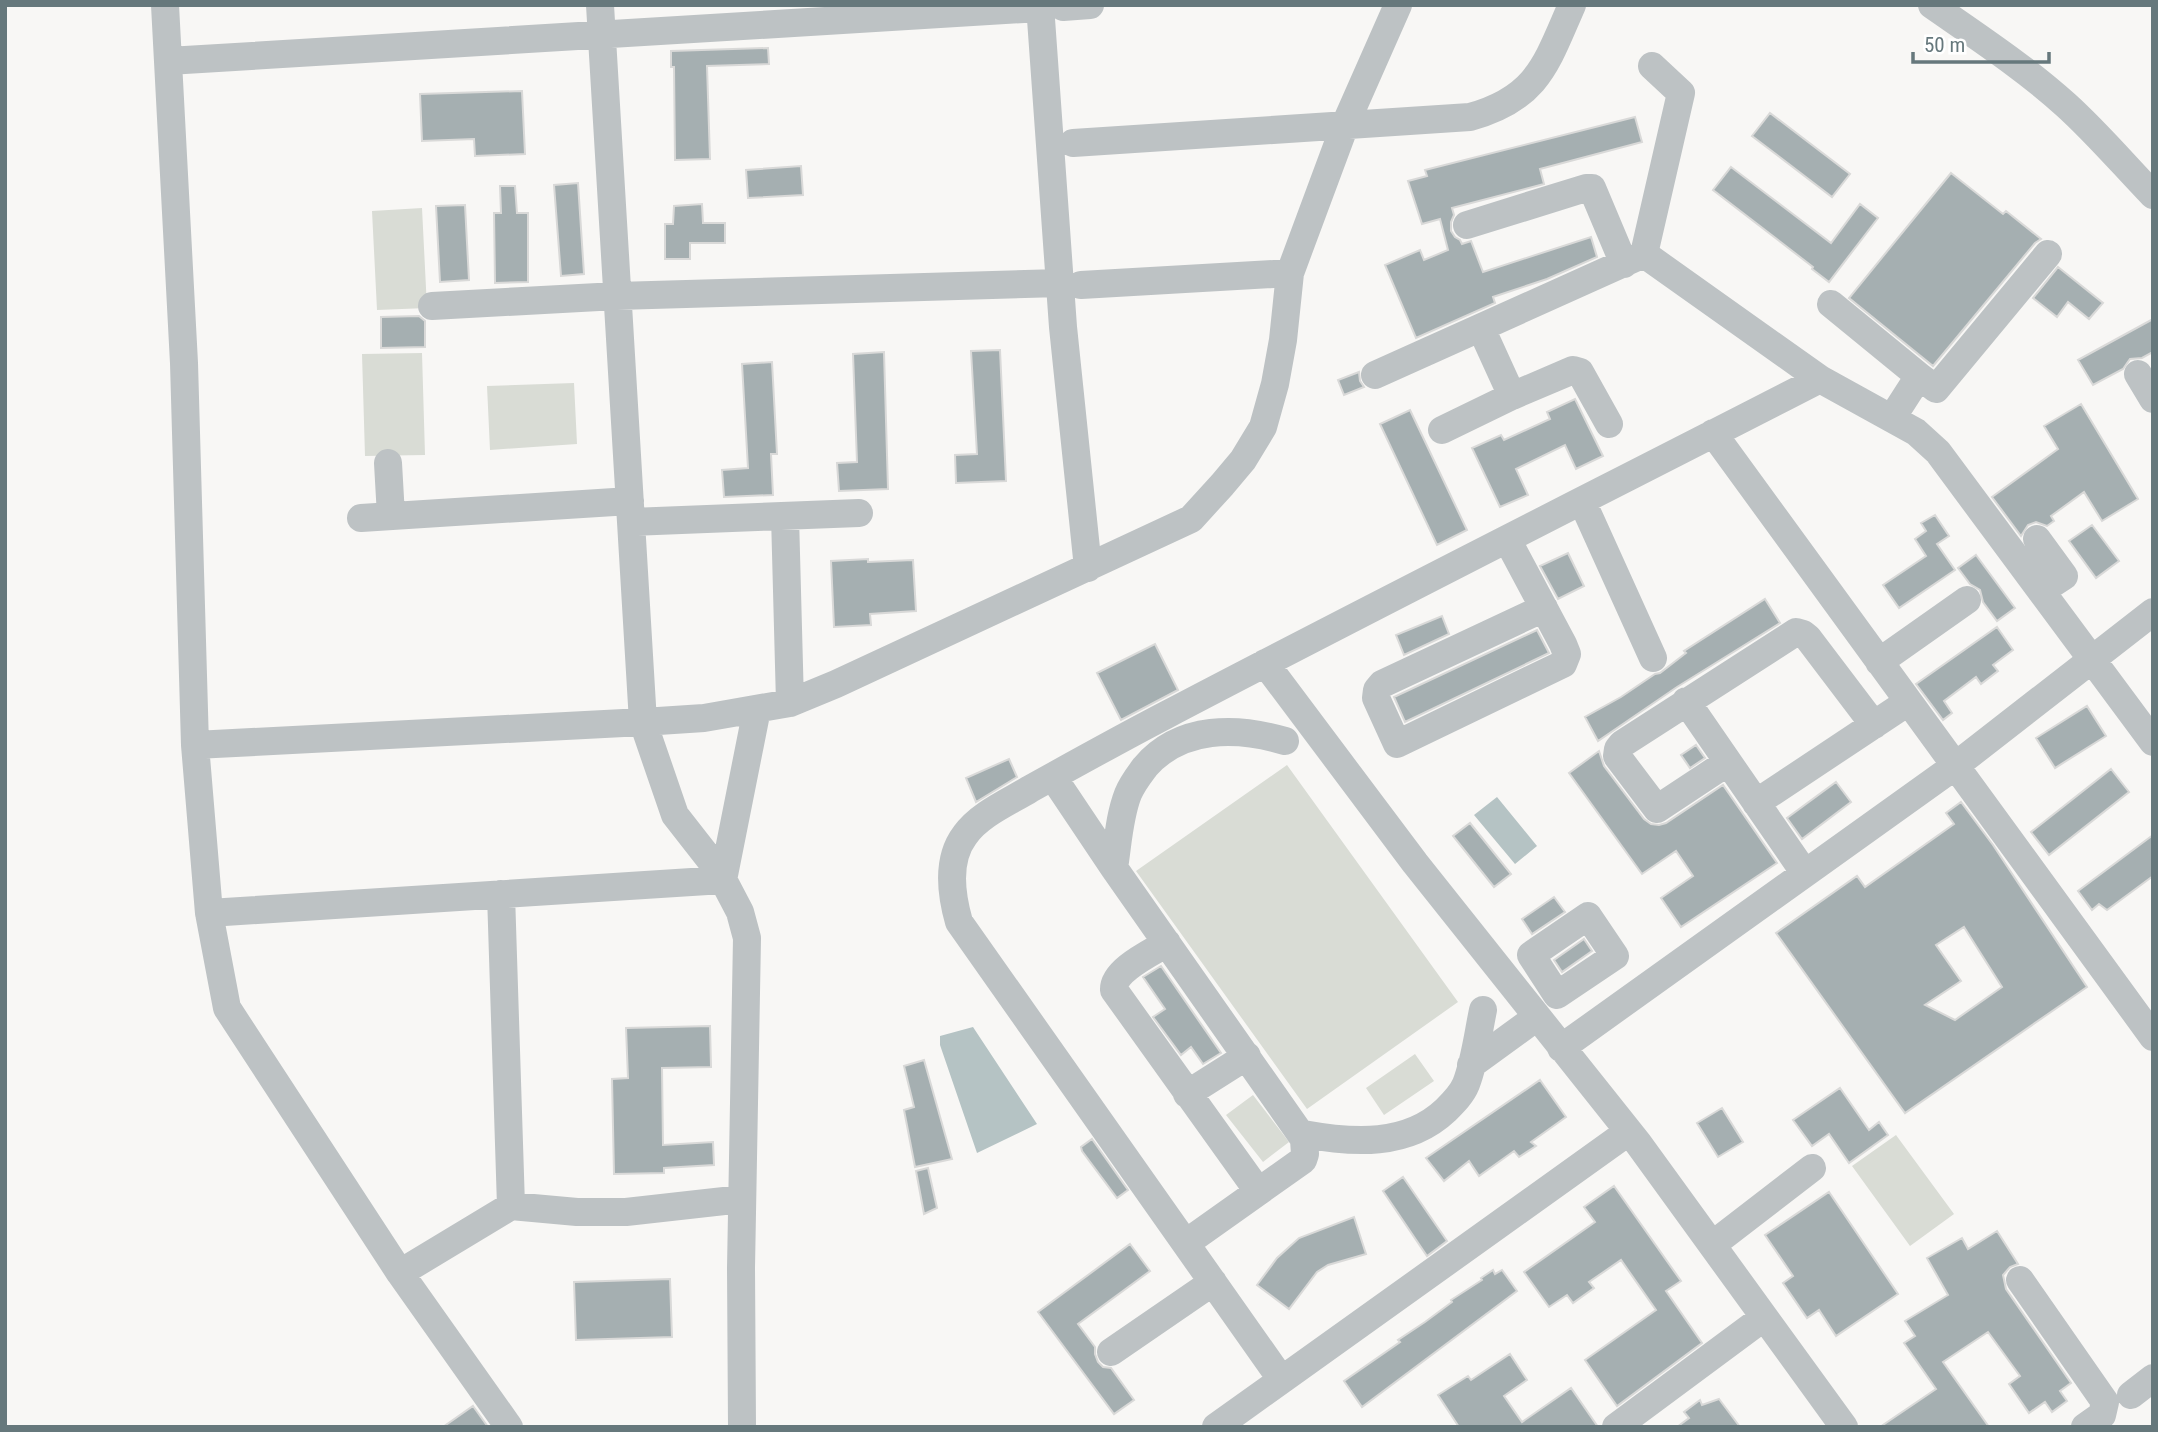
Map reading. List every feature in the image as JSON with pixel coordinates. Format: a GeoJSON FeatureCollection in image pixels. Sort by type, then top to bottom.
{"type":"FeatureCollection","features":[{"type":"Feature","properties":{"kind":"street"},"geometry":{"type":"LineString","coordinates":[[165,5],[184,363],[195,745],[209,913],[227,1008],[400,1273],[509,1427]]}},
{"type":"Feature","properties":{"kind":"street"},"geometry":{"type":"LineString","coordinates":[[600,5],[643,722],[676,815],[723,880],[740,912],[747,938],[742,1199],[742,1427]]}},
{"type":"Feature","properties":{"kind":"street"},"geometry":{"type":"LineString","coordinates":[[195,745],[704,718],[790,703],[1191,519],[1243,460],[1263,427],[1275,384],[1285,330],[1290,274],[1345,125],[1398,5]]}},
{"type":"Feature","properties":{"kind":"street"},"geometry":{"type":"LineString","coordinates":[[1073,143],[1470,117],[1492,111],[1511,102],[1539,75],[1572,5]]}},
{"type":"Feature","properties":{"kind":"street"},"geometry":{"type":"LineString","coordinates":[[1932,5],[2065,104],[2106,143],[2153,195]]}},
{"type":"Feature","properties":{"kind":"street"},"geometry":{"type":"LineString","coordinates":[[168,61],[1058,6],[1088,568]]}},
{"type":"Feature","properties":{"kind":"street"},"geometry":{"type":"LineString","coordinates":[[1375,375],[1634,259],[1681,93],[1652,66]]}},
{"type":"Feature","properties":{"kind":"street"},"geometry":{"type":"LineString","coordinates":[[1468,225],[1592,188],[1634,259],[1820,379],[1916,432],[2061,578]]}},
{"type":"Feature","properties":{"kind":"street"},"geometry":{"type":"LineString","coordinates":[[1831,304],[1936,389],[2048,254]]}},
{"type":"Feature","properties":{"kind":"street"},"geometry":{"type":"LineString","coordinates":[[432,306],[617,296],[1071,284],[1290,274]]}},
{"type":"Feature","properties":{"kind":"street"},"geometry":{"type":"LineString","coordinates":[[1481,328],[1512,396]]}},
{"type":"Feature","properties":{"kind":"street"},"geometry":{"type":"LineString","coordinates":[[1442,430],[1573,370],[1580,372],[1609,424]]}},
{"type":"Feature","properties":{"kind":"street"},"geometry":{"type":"LineString","coordinates":[[2138,374],[2153,399]]}},
{"type":"Feature","properties":{"kind":"street"},"geometry":{"type":"LineString","coordinates":[[1892,418],[1919,376]]}},
{"type":"Feature","properties":{"kind":"street"},"geometry":{"type":"LineString","coordinates":[[1280,1379],[960,922],[953,901],[952,876],[956,854],[965,835],[1000,807],[1053,776],[1265,663],[1820,379]]}},
{"type":"Feature","properties":{"kind":"street"},"geometry":{"type":"LineString","coordinates":[[1713,433],[2153,1037]]}},
{"type":"Feature","properties":{"kind":"street"},"geometry":{"type":"LineString","coordinates":[[388,463],[391,516]]}},
{"type":"Feature","properties":{"kind":"street"},"geometry":{"type":"LineString","coordinates":[[1582,501],[1653,658]]}},
{"type":"Feature","properties":{"kind":"street"},"geometry":{"type":"LineString","coordinates":[[361,518],[630,511],[785,516],[859,513]]}},
{"type":"Feature","properties":{"kind":"street"},"geometry":{"type":"LineString","coordinates":[[785,516],[790,703]]}},
{"type":"Feature","properties":{"kind":"street"},"geometry":{"type":"LineString","coordinates":[[2037,539],[2061,578],[2091,659],[2153,742]]}},
{"type":"Feature","properties":{"kind":"street"},"geometry":{"type":"LineString","coordinates":[[1507,540],[1544,608],[1567,654],[1563,664],[1397,744],[1376,698],[1377,690],[1382,684],[1544,608]]}},
{"type":"Feature","properties":{"kind":"street"},"geometry":{"type":"LineString","coordinates":[[1879,662],[1967,600]]}},
{"type":"Feature","properties":{"kind":"street"},"geometry":{"type":"LineString","coordinates":[[1562,1048],[1955,766],[2153,612]]}},
{"type":"Feature","properties":{"kind":"street"},"geometry":{"type":"LineString","coordinates":[[1728,762],[1657,809],[1618,756],[1618,749],[1686,701],[1796,632],[1808,638],[1874,725]]}},
{"type":"Feature","properties":{"kind":"street"},"geometry":{"type":"LineString","coordinates":[[1265,663],[1415,863],[1629,1132],[1844,1427]]}},
{"type":"Feature","properties":{"kind":"street"},"geometry":{"type":"LineString","coordinates":[[1686,701],[1804,872]]}},
{"type":"Feature","properties":{"kind":"street"},"geometry":{"type":"LineString","coordinates":[[1756,803],[1908,702]]}},
{"type":"Feature","properties":{"kind":"street"},"geometry":{"type":"LineString","coordinates":[[723,880],[757,709]]}},
{"type":"Feature","properties":{"kind":"street"},"geometry":{"type":"LineString","coordinates":[[1114,868],[1128,792],[1139,774],[1162,752],[1179,742],[1211,732],[1248,732],[1285,741]]}},
{"type":"Feature","properties":{"kind":"street"},"geometry":{"type":"LineString","coordinates":[[1053,776],[1114,868],[1303,1134],[1303,1160],[1186,1243]]}},
{"type":"Feature","properties":{"kind":"street"},"geometry":{"type":"LineString","coordinates":[[209,913],[723,880]]}},
{"type":"Feature","properties":{"kind":"street"},"geometry":{"type":"LineString","coordinates":[[501,894],[511,1206]]}},
{"type":"Feature","properties":{"kind":"street"},"geometry":{"type":"LineString","coordinates":[[1595,899],[1648,984]]}},
{"type":"Feature","properties":{"kind":"street"},"geometry":{"type":"LineString","coordinates":[[1167,943],[1120,973],[1113,982],[1114,990],[1258,1191]]}},
{"type":"Feature","properties":{"kind":"street"},"geometry":{"type":"LineString","coordinates":[[1587,975],[1612,1011]]}},
{"type":"Feature","properties":{"kind":"street"},"geometry":{"type":"LineString","coordinates":[[1303,1134],[1336,1140],[1363,1141],[1414,1131],[1435,1120],[1455,1101],[1465,1085],[1483,1010]]}},
{"type":"Feature","properties":{"kind":"street"},"geometry":{"type":"LineString","coordinates":[[1471,1065],[1537,1017]]}},
{"type":"Feature","properties":{"kind":"street"},"geometry":{"type":"LineString","coordinates":[[1187,1094],[1247,1056]]}},
{"type":"Feature","properties":{"kind":"street"},"geometry":{"type":"LineString","coordinates":[[1216,1427],[1629,1132]]}},
{"type":"Feature","properties":{"kind":"street"},"geometry":{"type":"LineString","coordinates":[[1712,1245],[1812,1168]]}},
{"type":"Feature","properties":{"kind":"street"},"geometry":{"type":"LineString","coordinates":[[400,1273],[511,1206],[577,1213],[626,1212],[742,1199]]}},
{"type":"Feature","properties":{"kind":"street"},"geometry":{"type":"LineString","coordinates":[[2020,1280],[2105,1402],[2102,1415],[2094,1424]]}},
{"type":"Feature","properties":{"kind":"street"},"geometry":{"type":"LineString","coordinates":[[1111,1352],[1213,1282]]}},
{"type":"Feature","properties":{"kind":"street"},"geometry":{"type":"LineString","coordinates":[[1616,1427],[1763,1318]]}},
{"type":"Feature","properties":{"kind":"shaded area"},"geometry":{"type":"Polygon","coordinates":[[[422,208],[427,308],[377,310],[372,211],[422,208]]]}},
{"type":"Feature","properties":{"kind":"shaded area"},"geometry":{"type":"Polygon","coordinates":[[[422,353],[425,455],[365,456],[362,354],[422,353]]]}},
{"type":"Feature","properties":{"kind":"shaded area"},"geometry":{"type":"Polygon","coordinates":[[[574,383],[577,444],[490,450],[487,386],[574,383]]]}},
{"type":"Feature","properties":{"kind":"shaded area"},"geometry":{"type":"Polygon","coordinates":[[[1287,765],[1458,1002],[1307,1109],[1136,871],[1287,765]]]}},
{"type":"Feature","properties":{"kind":"shaded area"},"geometry":{"type":"Polygon","coordinates":[[[1497,797],[1537,846],[1515,864],[1474,815],[1497,797]]]}},
{"type":"Feature","properties":{"kind":"shaded area"},"geometry":{"type":"Polygon","coordinates":[[[973,1027],[1037,1124],[977,1153],[940,1045],[940,1036],[973,1027]]]}},
{"type":"Feature","properties":{"kind":"shaded area"},"geometry":{"type":"Polygon","coordinates":[[[1415,1054],[1434,1081],[1384,1115],[1366,1088],[1415,1054]]]}},
{"type":"Feature","properties":{"kind":"shaded area"},"geometry":{"type":"Polygon","coordinates":[[[1253,1095],[1289,1142],[1263,1162],[1226,1115],[1253,1095]]]}},
{"type":"Feature","properties":{"kind":"shaded area"},"geometry":{"type":"Polygon","coordinates":[[[1896,1135],[1954,1214],[1910,1246],[1852,1166],[1896,1135]]]}},
{"type":"Feature","properties":{"kind":"building"},"geometry":{"type":"Polygon","coordinates":[[[768,48],[769,64],[707,66],[710,159],[675,160],[674,67],[671,67],[671,51],[768,48]]]}},
{"type":"Feature","properties":{"kind":"building"},"geometry":{"type":"Polygon","coordinates":[[[522,91],[525,154],[475,156],[474,139],[422,141],[420,94],[522,91]]]}},
{"type":"Feature","properties":{"kind":"building"},"geometry":{"type":"Polygon","coordinates":[[[1770,113],[1850,174],[1832,197],[1752,136],[1770,113]]]}},
{"type":"Feature","properties":{"kind":"building"},"geometry":{"type":"Polygon","coordinates":[[[1635,117],[1642,142],[1540,169],[1544,184],[1452,208],[1454,215],[1451,231],[1462,244],[1471,241],[1483,272],[1591,237],[1597,257],[1547,279],[1493,297],[1495,303],[1416,338],[1385,265],[1420,250],[1424,260],[1448,250],[1440,219],[1422,224],[1408,181],[1427,176],[1425,170],[1635,117]]]}},
{"type":"Feature","properties":{"kind":"building"},"geometry":{"type":"Polygon","coordinates":[[[801,166],[803,195],[748,198],[746,170],[801,166]]]}},
{"type":"Feature","properties":{"kind":"building"},"geometry":{"type":"Polygon","coordinates":[[[1731,167],[1831,243],[1860,204],[1878,218],[1829,282],[1713,190],[1731,167]]]}},
{"type":"Feature","properties":{"kind":"building"},"geometry":{"type":"Polygon","coordinates":[[[1951,173],[2003,214],[2006,211],[2041,239],[1933,366],[1849,298],[1951,173]]]}},
{"type":"Feature","properties":{"kind":"building"},"geometry":{"type":"Polygon","coordinates":[[[578,183],[584,274],[561,276],[554,185],[578,183]]]}},
{"type":"Feature","properties":{"kind":"building"},"geometry":{"type":"Polygon","coordinates":[[[500,186],[515,186],[517,213],[528,213],[528,282],[495,283],[494,213],[501,213],[500,186]]]}},
{"type":"Feature","properties":{"kind":"building"},"geometry":{"type":"Polygon","coordinates":[[[702,204],[703,223],[725,223],[725,243],[690,243],[690,259],[665,259],[665,224],[673,224],[674,206],[702,204]]]}},
{"type":"Feature","properties":{"kind":"building"},"geometry":{"type":"Polygon","coordinates":[[[465,205],[469,280],[440,282],[436,206],[465,205]]]}},
{"type":"Feature","properties":{"kind":"building"},"geometry":{"type":"Polygon","coordinates":[[[2058,267],[2103,303],[2089,319],[2068,302],[2057,317],[2033,298],[2058,267]]]}},
{"type":"Feature","properties":{"kind":"building"},"geometry":{"type":"Polygon","coordinates":[[[419,316],[425,321],[425,347],[381,348],[381,317],[419,316]]]}},
{"type":"Feature","properties":{"kind":"building"},"geometry":{"type":"Polygon","coordinates":[[[2153,319],[2153,352],[2142,358],[2130,359],[2123,369],[2093,385],[2078,360],[2153,319]]]}},
{"type":"Feature","properties":{"kind":"building"},"geometry":{"type":"Polygon","coordinates":[[[1000,350],[1006,481],[956,483],[955,455],[977,454],[971,351],[1000,350]]]}},
{"type":"Feature","properties":{"kind":"building"},"geometry":{"type":"Polygon","coordinates":[[[884,352],[888,489],[839,491],[837,463],[857,462],[853,354],[884,352]]]}},
{"type":"Feature","properties":{"kind":"building"},"geometry":{"type":"Polygon","coordinates":[[[772,362],[777,454],[771,454],[773,495],[724,497],[722,470],[748,468],[742,364],[772,362]]]}},
{"type":"Feature","properties":{"kind":"building"},"geometry":{"type":"Polygon","coordinates":[[[1359,372],[1364,387],[1344,395],[1338,380],[1359,372]]]}},
{"type":"Feature","properties":{"kind":"building"},"geometry":{"type":"Polygon","coordinates":[[[1575,399],[1603,456],[1576,469],[1565,445],[1516,469],[1528,495],[1500,507],[1472,448],[1501,435],[1504,440],[1550,419],[1547,412],[1575,399]]]}},
{"type":"Feature","properties":{"kind":"building"},"geometry":{"type":"Polygon","coordinates":[[[2081,404],[2138,499],[2102,521],[2084,492],[2051,516],[2054,521],[2047,526],[2036,522],[2028,525],[2021,536],[1992,497],[2058,449],[2044,426],[2081,404]]]}},
{"type":"Feature","properties":{"kind":"building"},"geometry":{"type":"Polygon","coordinates":[[[1410,410],[1467,530],[1437,545],[1380,424],[1410,410]]]}},
{"type":"Feature","properties":{"kind":"building"},"geometry":{"type":"Polygon","coordinates":[[[1935,515],[1949,536],[1937,544],[1955,570],[1899,608],[1883,585],[1926,556],[1915,539],[1926,531],[1921,523],[1935,515]]]}},
{"type":"Feature","properties":{"kind":"building"},"geometry":{"type":"Polygon","coordinates":[[[2092,525],[2119,561],[2096,578],[2069,541],[2092,525]]]}},
{"type":"Feature","properties":{"kind":"building"},"geometry":{"type":"Polygon","coordinates":[[[1568,553],[1584,586],[1558,599],[1540,566],[1568,553]]]}},
{"type":"Feature","properties":{"kind":"building"},"geometry":{"type":"Polygon","coordinates":[[[1976,555],[2015,608],[1997,621],[1983,602],[1980,590],[1970,584],[1958,568],[1976,555]]]}},
{"type":"Feature","properties":{"kind":"building"},"geometry":{"type":"Polygon","coordinates":[[[868,559],[868,562],[913,560],[916,611],[870,614],[871,625],[834,627],[831,561],[868,559]]]}},
{"type":"Feature","properties":{"kind":"building"},"geometry":{"type":"Polygon","coordinates":[[[1765,599],[1780,623],[1677,687],[1598,741],[1585,717],[1660,673],[1686,653],[1684,651],[1765,599]]]}},
{"type":"Feature","properties":{"kind":"building"},"geometry":{"type":"Polygon","coordinates":[[[1442,616],[1449,634],[1404,655],[1396,635],[1442,616]]]}},
{"type":"Feature","properties":{"kind":"building"},"geometry":{"type":"Polygon","coordinates":[[[1997,627],[2013,650],[1993,665],[1998,671],[1981,684],[1976,677],[1944,701],[1952,713],[1943,720],[1916,684],[1997,627]]]}},
{"type":"Feature","properties":{"kind":"building"},"geometry":{"type":"Polygon","coordinates":[[[1537,630],[1549,653],[1405,722],[1394,697],[1537,630]]]}},
{"type":"Feature","properties":{"kind":"building"},"geometry":{"type":"Polygon","coordinates":[[[1155,644],[1178,690],[1121,720],[1097,673],[1155,644]]]}},
{"type":"Feature","properties":{"kind":"building"},"geometry":{"type":"Polygon","coordinates":[[[2087,706],[2106,736],[2055,768],[2036,738],[2087,706]]]}},
{"type":"Feature","properties":{"kind":"building"},"geometry":{"type":"Polygon","coordinates":[[[1696,745],[1705,758],[1690,768],[1681,755],[1696,745]]]}},
{"type":"Feature","properties":{"kind":"building"},"geometry":{"type":"Polygon","coordinates":[[[1599,751],[1604,766],[1644,819],[1651,824],[1666,823],[1723,785],[1777,863],[1681,927],[1661,898],[1693,876],[1676,851],[1642,874],[1569,773],[1599,751]]]}},
{"type":"Feature","properties":{"kind":"building"},"geometry":{"type":"Polygon","coordinates":[[[1009,759],[1017,777],[976,802],[966,778],[1009,759]]]}},
{"type":"Feature","properties":{"kind":"building"},"geometry":{"type":"Polygon","coordinates":[[[2111,769],[2129,792],[2049,855],[2031,832],[2111,769]]]}},
{"type":"Feature","properties":{"kind":"building"},"geometry":{"type":"Polygon","coordinates":[[[1836,782],[1851,802],[1802,839],[1787,818],[1836,782]]]}},
{"type":"Feature","properties":{"kind":"building"},"geometry":{"type":"Polygon","coordinates":[[[1961,802],[1993,845],[2087,987],[1905,1113],[1776,933],[1857,876],[1865,887],[1954,824],[1946,813],[1961,802]],[[1964,927],[1936,945],[1961,981],[1925,1005],[1955,1020],[2002,987],[1964,927]]]}},
{"type":"Feature","properties":{"kind":"building"},"geometry":{"type":"Polygon","coordinates":[[[1470,823],[1511,874],[1494,887],[1453,836],[1470,823]]]}},
{"type":"Feature","properties":{"kind":"building"},"geometry":{"type":"Polygon","coordinates":[[[2153,835],[2153,876],[2107,910],[2099,904],[2092,910],[2078,891],[2153,835]]]}},
{"type":"Feature","properties":{"kind":"building"},"geometry":{"type":"Polygon","coordinates":[[[1554,897],[1565,912],[1532,934],[1522,919],[1554,897]]]}},
{"type":"Feature","properties":{"kind":"building"},"geometry":{"type":"Polygon","coordinates":[[[1584,939],[1592,951],[1562,972],[1554,960],[1584,939]]]}},
{"type":"Feature","properties":{"kind":"building"},"geometry":{"type":"Polygon","coordinates":[[[1161,966],[1221,1053],[1203,1064],[1191,1047],[1181,1055],[1153,1017],[1165,1009],[1143,977],[1161,966]]]}},
{"type":"Feature","properties":{"kind":"building"},"geometry":{"type":"Polygon","coordinates":[[[710,1026],[711,1067],[662,1068],[663,1145],[713,1142],[714,1165],[664,1168],[664,1173],[614,1174],[612,1079],[628,1078],[626,1028],[710,1026]]]}},
{"type":"Feature","properties":{"kind":"building"},"geometry":{"type":"Polygon","coordinates":[[[924,1060],[952,1159],[915,1167],[904,1110],[914,1107],[904,1066],[924,1060]]]}},
{"type":"Feature","properties":{"kind":"building"},"geometry":{"type":"Polygon","coordinates":[[[1540,1080],[1566,1117],[1531,1142],[1536,1146],[1519,1157],[1514,1151],[1479,1176],[1469,1161],[1444,1181],[1426,1158],[1540,1080]]]}},
{"type":"Feature","properties":{"kind":"building"},"geometry":{"type":"Polygon","coordinates":[[[1840,1088],[1869,1130],[1879,1122],[1888,1135],[1849,1163],[1829,1134],[1812,1146],[1793,1120],[1840,1088]]]}},
{"type":"Feature","properties":{"kind":"building"},"geometry":{"type":"Polygon","coordinates":[[[1722,1108],[1743,1142],[1718,1157],[1697,1123],[1722,1108]]]}},
{"type":"Feature","properties":{"kind":"building"},"geometry":{"type":"Polygon","coordinates":[[[1092,1139],[1128,1190],[1117,1198],[1082,1151],[1081,1147],[1092,1139]]]}},
{"type":"Feature","properties":{"kind":"building"},"geometry":{"type":"Polygon","coordinates":[[[928,1168],[937,1208],[924,1214],[916,1171],[928,1168]]]}},
{"type":"Feature","properties":{"kind":"building"},"geometry":{"type":"Polygon","coordinates":[[[1403,1177],[1447,1241],[1427,1256],[1383,1191],[1403,1177]]]}},
{"type":"Feature","properties":{"kind":"building"},"geometry":{"type":"Polygon","coordinates":[[[1614,1186],[1681,1281],[1666,1291],[1702,1343],[1617,1406],[1585,1360],[1656,1310],[1621,1260],[1589,1282],[1594,1288],[1573,1303],[1567,1295],[1549,1307],[1524,1272],[1595,1222],[1584,1207],[1614,1186]]]}},
{"type":"Feature","properties":{"kind":"building"},"geometry":{"type":"Polygon","coordinates":[[[1829,1192],[1898,1294],[1836,1336],[1819,1310],[1807,1318],[1783,1283],[1793,1276],[1765,1235],[1829,1192]]]}},
{"type":"Feature","properties":{"kind":"building"},"geometry":{"type":"Polygon","coordinates":[[[1354,1217],[1366,1254],[1328,1265],[1317,1272],[1289,1309],[1257,1285],[1277,1258],[1299,1238],[1354,1217]]]}},
{"type":"Feature","properties":{"kind":"building"},"geometry":{"type":"Polygon","coordinates":[[[1997,1231],[2018,1264],[2010,1267],[2003,1275],[2006,1289],[2071,1383],[2060,1391],[2067,1401],[2052,1412],[2045,1402],[2029,1413],[2009,1384],[2020,1376],[1988,1332],[1943,1362],[1989,1427],[1880,1427],[1936,1389],[1904,1343],[1915,1336],[1905,1321],[1948,1295],[1927,1258],[1962,1238],[1968,1249],[1997,1231]]]}},
{"type":"Feature","properties":{"kind":"building"},"geometry":{"type":"Polygon","coordinates":[[[1130,1244],[1150,1271],[1078,1324],[1095,1347],[1098,1362],[1103,1367],[1111,1368],[1134,1400],[1114,1414],[1038,1312],[1130,1244]]]}},
{"type":"Feature","properties":{"kind":"building"},"geometry":{"type":"Polygon","coordinates":[[[1493,1270],[1495,1274],[1502,1270],[1517,1291],[1362,1407],[1344,1381],[1400,1342],[1398,1340],[1493,1270]]]}},
{"type":"Feature","properties":{"kind":"building"},"geometry":{"type":"Polygon","coordinates":[[[670,1279],[672,1337],[576,1340],[574,1282],[670,1279]]]}},
{"type":"Feature","properties":{"kind":"building"},"geometry":{"type":"Polygon","coordinates":[[[1510,1354],[1527,1380],[1504,1396],[1522,1422],[1571,1388],[1598,1427],[1459,1427],[1438,1395],[1468,1376],[1471,1380],[1510,1354]]]}},
{"type":"Feature","properties":{"kind":"building"},"geometry":{"type":"Polygon","coordinates":[[[1719,1399],[1740,1427],[1677,1427],[1689,1418],[1684,1412],[1700,1400],[1702,1405],[1719,1399]]]}},
{"type":"Feature","properties":{"kind":"building"},"geometry":{"type":"Polygon","coordinates":[[[473,1406],[488,1427],[443,1427],[473,1406]]]}}]}
